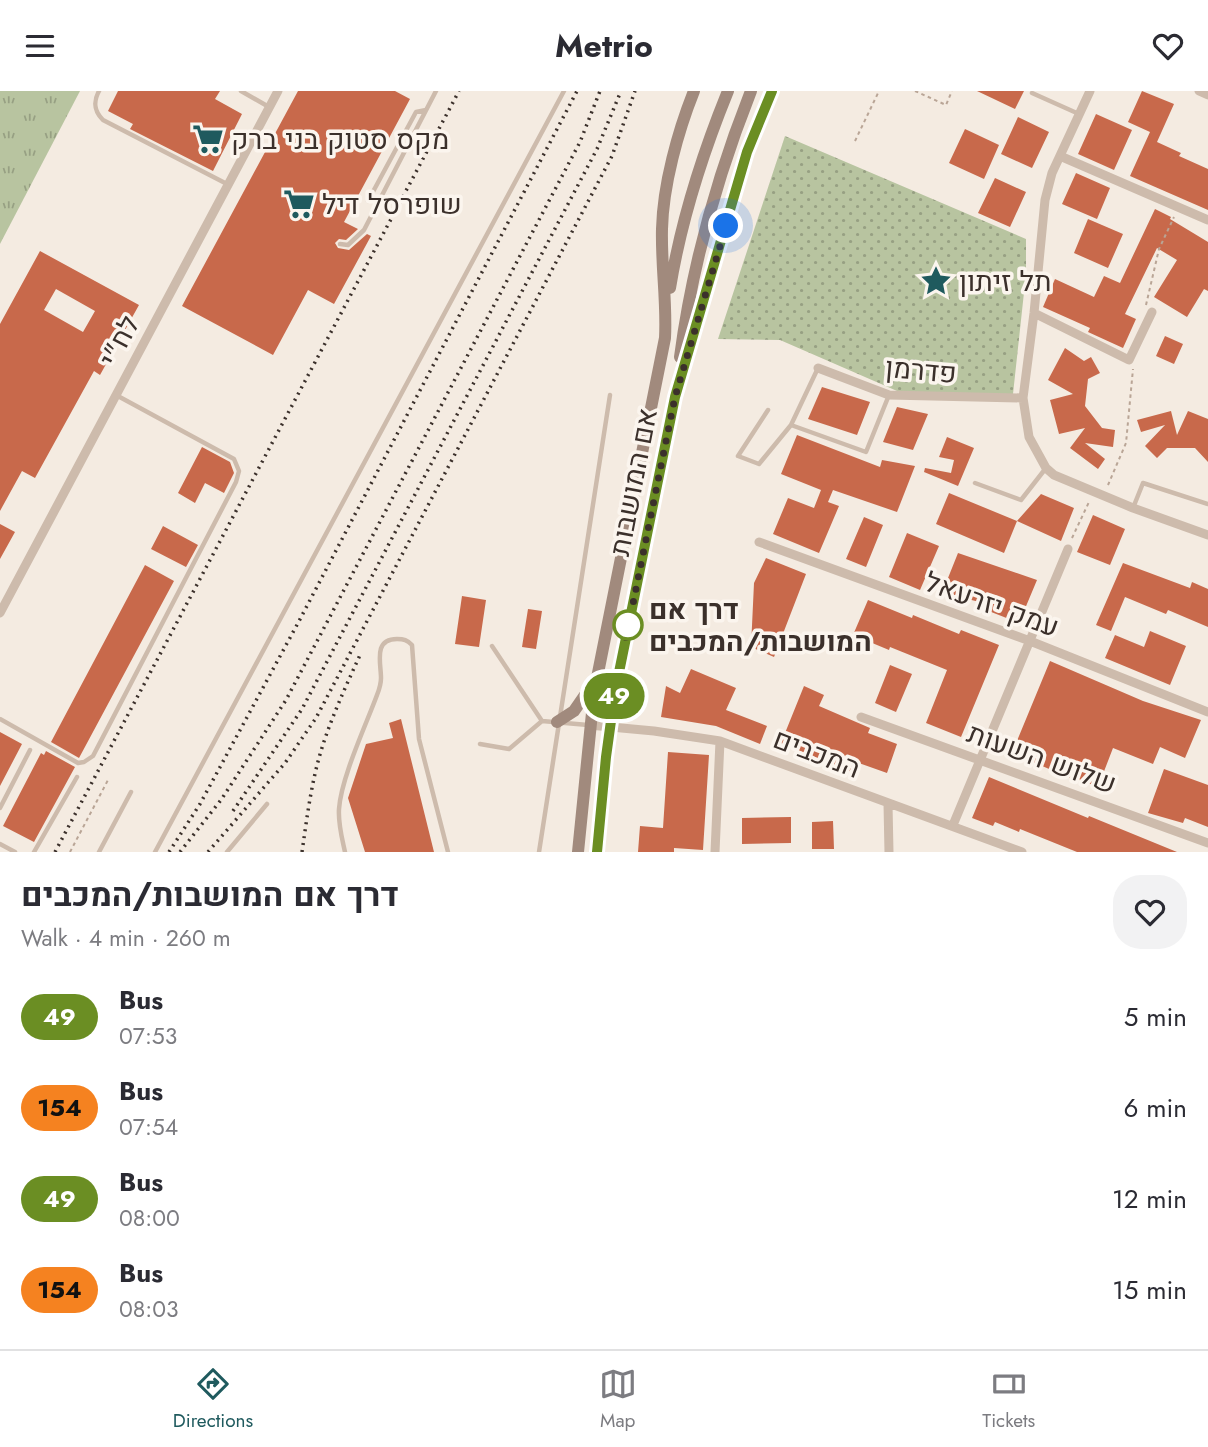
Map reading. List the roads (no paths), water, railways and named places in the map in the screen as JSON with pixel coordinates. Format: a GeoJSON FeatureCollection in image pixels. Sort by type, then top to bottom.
{"type":"FeatureCollection","features":[{"type":"Feature","properties":{"kind":"main road","name":"אם המושבות"},"geometry":{"type":"LineString","coordinates":[[578,852],[589,725],[598,672],[663,358],[666,311],[662,228],[669,175],[694,91]]}},
{"type":"Feature","properties":{"kind":"main road"},"geometry":{"type":"LineString","coordinates":[[666,311],[677,247],[701,161],[728,91]]}},
{"type":"Feature","properties":{"kind":"main road"},"geometry":{"type":"LineString","coordinates":[[675,397],[692,281],[715,192],[751,91]]}},
{"type":"Feature","properties":{"kind":"main road","name":"אם המושבות"},"geometry":{"type":"LineString","coordinates":[[597,852],[609,727],[675,397],[747,152],[772,91]]}},
{"type":"Feature","properties":{"kind":"main road"},"geometry":{"type":"LineString","coordinates":[[557,722],[574,712],[598,672]]}},
{"type":"Feature","properties":{"kind":"street","name":"לח\"י"},"geometry":{"type":"LineString","coordinates":[[0,613],[278,91]]}},
{"type":"Feature","properties":{"kind":"street"},"geometry":{"type":"LineString","coordinates":[[1090,91],[1060,156],[1045,200],[1023,398],[1029,437],[1050,472],[1133,508],[1208,535]]}},
{"type":"Feature","properties":{"kind":"street"},"geometry":{"type":"LineString","coordinates":[[1199,91],[1208,95]]}},
{"type":"Feature","properties":{"kind":"street"},"geometry":{"type":"LineString","coordinates":[[1060,156],[1208,220]]}},
{"type":"Feature","properties":{"kind":"street"},"geometry":{"type":"LineString","coordinates":[[1034,313],[1129,360],[1152,312]]}},
{"type":"Feature","properties":{"kind":"street","name":"פדרמן"},"geometry":{"type":"LineString","coordinates":[[818,368],[889,395],[1023,398]]}},
{"type":"Feature","properties":{"kind":"street","name":"עמק יזרעאל"},"geometry":{"type":"LineString","coordinates":[[759,541],[1030,641],[1208,712]]}},
{"type":"Feature","properties":{"kind":"street"},"geometry":{"type":"LineString","coordinates":[[953,825],[1068,549]]}},
{"type":"Feature","properties":{"kind":"street","name":"שלוש השעות"},"geometry":{"type":"LineString","coordinates":[[860,717],[1208,843]]}},
{"type":"Feature","properties":{"kind":"street","name":"המכבים"},"geometry":{"type":"LineString","coordinates":[[589,725],[720,741],[1022,852]]}},
{"type":"Feature","properties":{"kind":"street"},"geometry":{"type":"LineString","coordinates":[[715,852],[720,741]]}},
{"type":"Feature","properties":{"kind":"street"},"geometry":{"type":"LineString","coordinates":[[888,804],[889,852]]}},
{"type":"Feature","properties":{"kind":"lane"},"geometry":{"type":"LineString","coordinates":[[99,91],[94,105],[103,120],[228,184]]}},
{"type":"Feature","properties":{"kind":"lane"},"geometry":{"type":"LineString","coordinates":[[241,91],[269,107]]}},
{"type":"Feature","properties":{"kind":"lane"},"geometry":{"type":"LineString","coordinates":[[340,244],[348,245],[364,230],[436,91]]}},
{"type":"Feature","properties":{"kind":"lane"},"geometry":{"type":"LineString","coordinates":[[155,852],[564,91]]}},
{"type":"Feature","properties":{"kind":"lane"},"geometry":{"type":"LineString","coordinates":[[1032,93],[1079,114]]}},
{"type":"Feature","properties":{"kind":"lane"},"geometry":{"type":"LineString","coordinates":[[368,201],[416,112],[426,110]]}},
{"type":"Feature","properties":{"kind":"lane"},"geometry":{"type":"LineString","coordinates":[[768,410],[738,456],[759,464],[791,425],[818,368]]}},
{"type":"Feature","properties":{"kind":"lane"},"geometry":{"type":"LineString","coordinates":[[0,719],[78,763],[93,756],[236,482],[239,471],[234,459],[116,395]]}},
{"type":"Feature","properties":{"kind":"lane"},"geometry":{"type":"LineString","coordinates":[[539,852],[557,722],[610,395]]}},
{"type":"Feature","properties":{"kind":"lane"},"geometry":{"type":"LineString","coordinates":[[791,425],[866,452],[889,395]]}},
{"type":"Feature","properties":{"kind":"lane"},"geometry":{"type":"LineString","coordinates":[[975,483],[1021,500],[1050,472]]}},
{"type":"Feature","properties":{"kind":"lane"},"geometry":{"type":"LineString","coordinates":[[1133,508],[1143,483],[1208,504]]}},
{"type":"Feature","properties":{"kind":"lane"},"geometry":{"type":"LineString","coordinates":[[345,852],[340,829],[341,792],[377,695],[381,680],[379,651],[383,644],[391,639],[400,638],[412,645],[419,739],[447,852]]}},
{"type":"Feature","properties":{"kind":"lane"},"geometry":{"type":"LineString","coordinates":[[492,646],[542,721]]}},
{"type":"Feature","properties":{"kind":"lane"},"geometry":{"type":"LineString","coordinates":[[480,744],[509,748],[542,721],[589,725]]}},
{"type":"Feature","properties":{"kind":"lane"},"geometry":{"type":"LineString","coordinates":[[0,808],[30,750]]}},
{"type":"Feature","properties":{"kind":"lane"},"geometry":{"type":"LineString","coordinates":[[34,852],[77,777]]}},
{"type":"Feature","properties":{"kind":"lane"},"geometry":{"type":"LineString","coordinates":[[99,852],[131,792]]}},
{"type":"Feature","properties":{"kind":"lane"},"geometry":{"type":"LineString","coordinates":[[227,852],[267,804]]}},
{"type":"Feature","properties":{"kind":"lane"},"geometry":{"type":"LineString","coordinates":[[0,844],[15,852]]}},
{"type":"Feature","properties":{"kind":"railway"},"geometry":{"type":"LineString","coordinates":[[55,852],[459,91]]}},
{"type":"Feature","properties":{"kind":"railway"},"geometry":{"type":"LineString","coordinates":[[169,852],[200,804],[298,623],[577,91]]}},
{"type":"Feature","properties":{"kind":"railway"},"geometry":{"type":"LineString","coordinates":[[180,852],[221,800],[286,700],[580,142],[600,91]]}},
{"type":"Feature","properties":{"kind":"railway"},"geometry":{"type":"LineString","coordinates":[[233,811],[302,709],[597,149],[621,91]]}},
{"type":"Feature","properties":{"kind":"railway"},"geometry":{"type":"LineString","coordinates":[[208,852],[285,763],[316,718],[612,156],[635,91]]}},
{"type":"Feature","properties":{"kind":"railway"},"geometry":{"type":"LineString","coordinates":[[302,852],[321,751],[360,655]]}},
{"type":"Feature","properties":{"kind":"place","name":"מקס סטוק בני ברק"},"geometry":{"type":"Point","coordinates":[208,139]}},
{"type":"Feature","properties":{"kind":"place","name":"שופרסל דיל"},"geometry":{"type":"Point","coordinates":[299,204]}},
{"type":"Feature","properties":{"kind":"place","name":"תל זיתון"},"geometry":{"type":"Point","coordinates":[936,281]}},
{"type":"Feature","properties":{"kind":"place","name":"דרך אם המושבות/המכבים"},"geometry":{"type":"Point","coordinates":[628,625]}}]}
